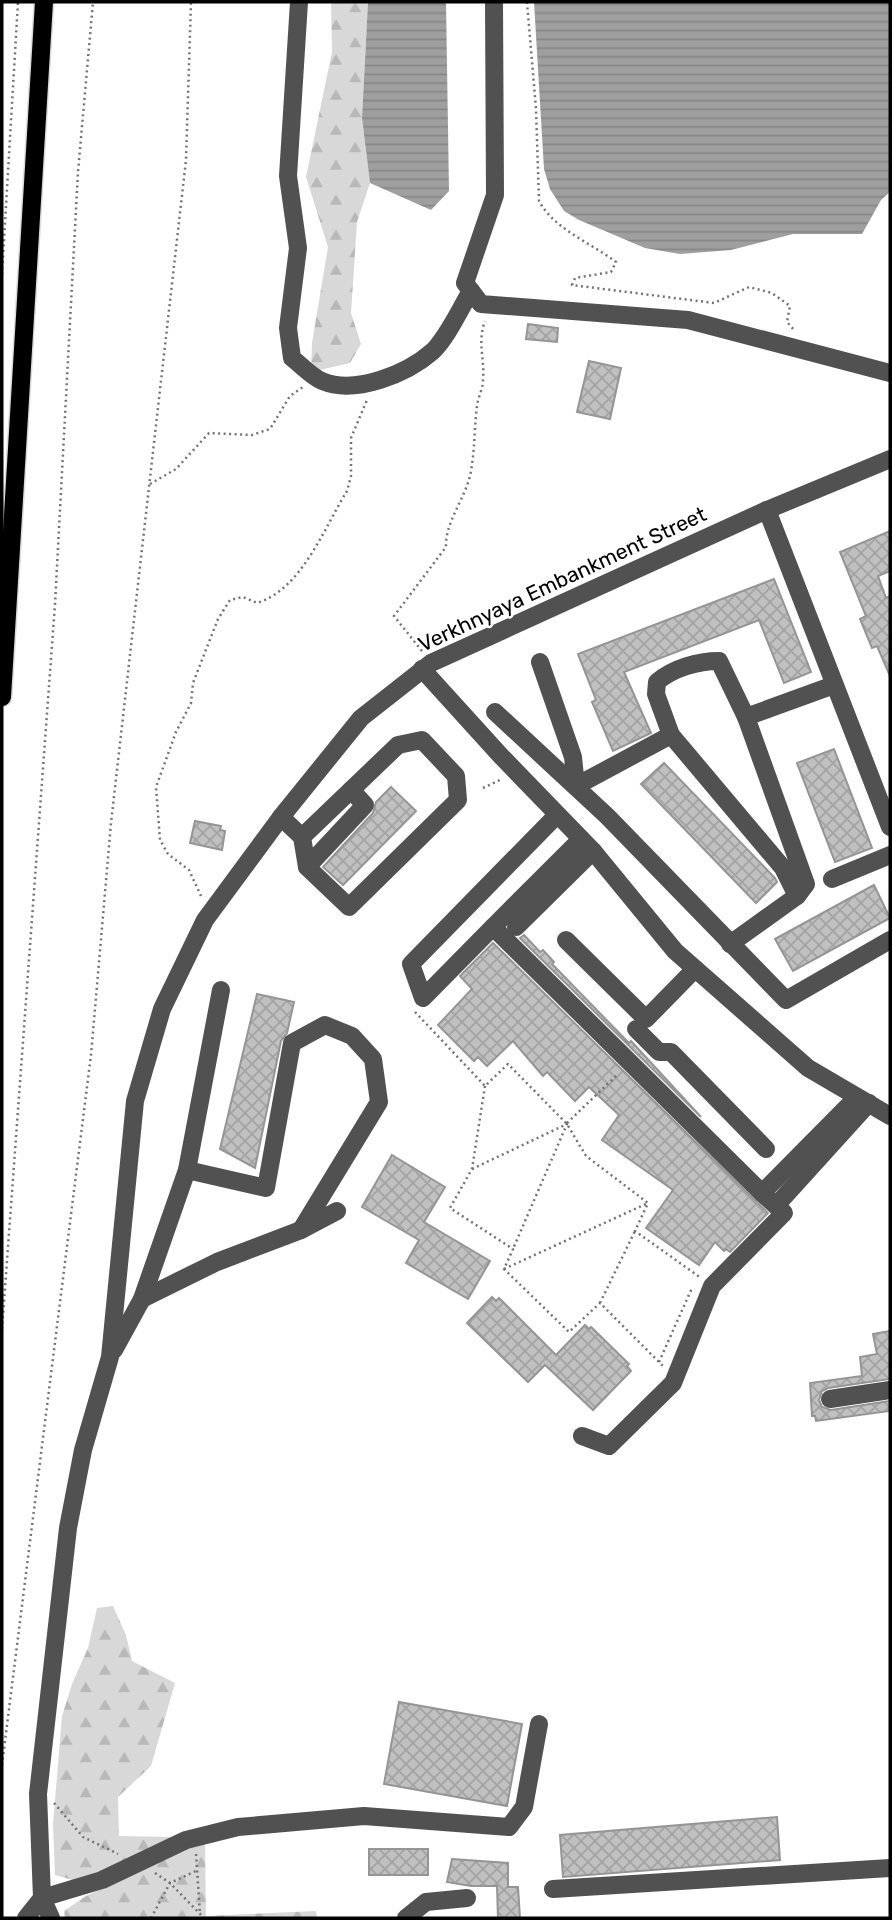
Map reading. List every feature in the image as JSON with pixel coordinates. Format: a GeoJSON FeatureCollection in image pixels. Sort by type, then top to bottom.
{"type":"FeatureCollection","features":[{"type":"Feature","properties":{"kind":"main road"},"geometry":{"type":"LineString","coordinates":[[2,697],[44,2]]}},
{"type":"Feature","properties":{"kind":"street"},"geometry":{"type":"LineString","coordinates":[[299,2],[288,176],[298,248],[288,328],[292,358],[319,380],[344,388],[376,381],[410,367],[434,350],[471,291]]}},
{"type":"Feature","properties":{"kind":"street"},"geometry":{"type":"LineString","coordinates":[[494,2],[495,195],[466,283],[481,304],[688,320],[890,373]]}},
{"type":"Feature","properties":{"kind":"street","name":"Verkhnyaya Embankment Street"},"geometry":{"type":"LineString","coordinates":[[42,1898],[37,1794],[68,1528],[83,1450],[110,1357],[135,1101],[162,1009],[205,920],[281,817],[361,718],[427,666],[767,510],[890,459]]}},
{"type":"Feature","properties":{"kind":"street"},"geometry":{"type":"LineString","coordinates":[[767,510],[834,685],[885,800],[890,827]]}},
{"type":"Feature","properties":{"kind":"street"},"geometry":{"type":"LineString","coordinates":[[730,944],[797,896],[806,884],[746,717],[719,661],[705,661],[666,674],[657,682],[656,694],[671,735],[783,868],[797,896]]}},
{"type":"Feature","properties":{"kind":"street"},"geometry":{"type":"LineString","coordinates":[[540,662],[573,757],[576,786]]}},
{"type":"Feature","properties":{"kind":"street"},"geometry":{"type":"LineString","coordinates":[[427,666],[516,772],[587,845],[675,951],[808,1068],[890,1115]]}},
{"type":"Feature","properties":{"kind":"street"},"geometry":{"type":"LineString","coordinates":[[746,717],[834,685]]}},
{"type":"Feature","properties":{"kind":"street"},"geometry":{"type":"LineString","coordinates":[[495,712],[576,786],[786,1000],[890,940]]}},
{"type":"Feature","properties":{"kind":"street"},"geometry":{"type":"LineString","coordinates":[[576,786],[671,735]]}},
{"type":"Feature","properties":{"kind":"street"},"geometry":{"type":"LineString","coordinates":[[281,817],[302,836],[307,867],[349,907],[458,800],[456,776],[422,740],[398,745],[302,836]]}},
{"type":"Feature","properties":{"kind":"street"},"geometry":{"type":"LineString","coordinates":[[307,867],[365,805],[351,790]]}},
{"type":"Feature","properties":{"kind":"street"},"geometry":{"type":"LineString","coordinates":[[557,814],[411,964],[423,998],[494,927],[587,845]]}},
{"type":"Feature","properties":{"kind":"street"},"geometry":{"type":"LineString","coordinates":[[516,927],[587,845]]}},
{"type":"Feature","properties":{"kind":"street"},"geometry":{"type":"LineString","coordinates":[[831,879],[890,855]]}},
{"type":"Feature","properties":{"kind":"street"},"geometry":{"type":"LineString","coordinates":[[494,927],[784,1213],[712,1286],[675,1377],[609,1446],[582,1436]]}},
{"type":"Feature","properties":{"kind":"street"},"geometry":{"type":"LineString","coordinates":[[566,940],[641,1024],[659,1052],[671,1052],[766,1149]]}},
{"type":"Feature","properties":{"kind":"street"},"geometry":{"type":"LineString","coordinates":[[616,1048],[695,969]]}},
{"type":"Feature","properties":{"kind":"street"},"geometry":{"type":"LineString","coordinates":[[110,1357],[142,1299],[187,1170],[221,990]]}},
{"type":"Feature","properties":{"kind":"street"},"geometry":{"type":"LineString","coordinates":[[187,1170],[266,1188],[292,1043],[325,1026],[352,1036],[373,1059],[379,1102],[301,1230]]}},
{"type":"Feature","properties":{"kind":"street"},"geometry":{"type":"LineString","coordinates":[[762,1192],[863,1100]]}},
{"type":"Feature","properties":{"kind":"street"},"geometry":{"type":"LineString","coordinates":[[782,1199],[863,1100]]}},
{"type":"Feature","properties":{"kind":"street"},"geometry":{"type":"LineString","coordinates":[[142,1299],[217,1262],[301,1230],[337,1211]]}},
{"type":"Feature","properties":{"kind":"street"},"geometry":{"type":"LineString","coordinates":[[830,1399],[890,1390]]}},
{"type":"Feature","properties":{"kind":"street"},"geometry":{"type":"LineString","coordinates":[[26,1918],[42,1898],[102,1880],[186,1840],[237,1827],[364,1816],[509,1827],[524,1808],[539,1724]]}},
{"type":"Feature","properties":{"kind":"street"},"geometry":{"type":"LineString","coordinates":[[553,1889],[890,1868]]}},
{"type":"Feature","properties":{"kind":"street"},"geometry":{"type":"LineString","coordinates":[[42,1898],[51,1918]]}},
{"type":"Feature","properties":{"kind":"street"},"geometry":{"type":"LineString","coordinates":[[406,1918],[426,1902],[467,1898]]}},
{"type":"Feature","properties":{"kind":"path"},"geometry":{"type":"LineString","coordinates":[[2,274],[18,2]]}},
{"type":"Feature","properties":{"kind":"path"},"geometry":{"type":"LineString","coordinates":[[2,1329],[55,604],[78,172],[93,2]]}},
{"type":"Feature","properties":{"kind":"path"},"geometry":{"type":"LineString","coordinates":[[2,1765],[91,1055],[111,823],[186,160],[191,2]]}},
{"type":"Feature","properties":{"kind":"path"},"geometry":{"type":"LineString","coordinates":[[527,2],[536,109],[539,201],[544,211],[560,224],[616,262],[611,272],[575,278],[572,285],[714,303],[749,287],[760,288],[790,306],[788,322],[799,337]]}},
{"type":"Feature","properties":{"kind":"path"},"geometry":{"type":"LineString","coordinates":[[427,666],[394,616],[446,547],[445,533],[460,506],[469,478],[476,442],[477,407],[484,380],[480,336],[490,305]]}},
{"type":"Feature","properties":{"kind":"path"},"geometry":{"type":"LineString","coordinates":[[205,920],[200,891],[189,870],[168,854],[160,840],[156,788],[176,732],[191,703],[192,682],[218,619],[230,600],[243,597],[257,603],[273,598],[289,584],[347,491],[351,476],[351,438],[376,381]]}},
{"type":"Feature","properties":{"kind":"path"},"geometry":{"type":"LineString","coordinates":[[150,485],[176,469],[209,433],[252,435],[270,429],[290,396],[306,385]]}},
{"type":"Feature","properties":{"kind":"path"},"geometry":{"type":"LineString","coordinates":[[483,788],[516,772]]}},
{"type":"Feature","properties":{"kind":"path"},"geometry":{"type":"LineString","coordinates":[[413,1010],[485,1086]]}},
{"type":"Feature","properties":{"kind":"path"},"geometry":{"type":"LineString","coordinates":[[471,1169],[567,1124],[630,1062]]}},
{"type":"Feature","properties":{"kind":"path"},"geometry":{"type":"LineString","coordinates":[[513,1248],[450,1208],[471,1169],[485,1086],[508,1064],[567,1124],[586,1156],[648,1203]]}},
{"type":"Feature","properties":{"kind":"path"},"geometry":{"type":"LineString","coordinates":[[504,1269],[567,1124]]}},
{"type":"Feature","properties":{"kind":"path"},"geometry":{"type":"LineString","coordinates":[[504,1269],[569,1332],[600,1303],[648,1203]]}},
{"type":"Feature","properties":{"kind":"path"},"geometry":{"type":"LineString","coordinates":[[504,1269],[648,1203]]}},
{"type":"Feature","properties":{"kind":"path"},"geometry":{"type":"LineString","coordinates":[[635,1231],[712,1286]]}},
{"type":"Feature","properties":{"kind":"path"},"geometry":{"type":"LineString","coordinates":[[659,1362],[692,1288]]}},
{"type":"Feature","properties":{"kind":"path"},"geometry":{"type":"LineString","coordinates":[[600,1303],[675,1377]]}},
{"type":"Feature","properties":{"kind":"path"},"geometry":{"type":"LineString","coordinates":[[50,1798],[82,1837],[137,1863],[170,1883],[204,1918]]}},
{"type":"Feature","properties":{"kind":"path"},"geometry":{"type":"LineString","coordinates":[[196,1850],[201,1914]]}},
{"type":"Feature","properties":{"kind":"path"},"geometry":{"type":"LineString","coordinates":[[151,1918],[170,1883],[198,1870]]}},
{"type":"Feature","properties":{"kind":"green space"},"geometry":{"type":"Polygon","coordinates":[[[331,2],[368,2],[362,118],[370,183],[357,222],[351,313],[361,344],[350,363],[311,372],[312,343],[328,247],[306,177],[332,52],[331,2]]]}},
{"type":"Feature","properties":{"kind":"green space"},"geometry":{"type":"Polygon","coordinates":[[[113,1606],[126,1635],[132,1661],[175,1683],[151,1766],[118,1797],[119,1836],[173,1837],[108,1870],[76,1881],[55,1875],[53,1824],[62,1716],[88,1648],[97,1608],[113,1606]]]}},
{"type":"Feature","properties":{"kind":"green space"},"geometry":{"type":"Polygon","coordinates":[[[205,1841],[206,1916],[316,1911],[317,1918],[65,1918],[64,1911],[86,1896],[205,1841]]]}},
{"type":"Feature","properties":{"kind":"shaded area"},"geometry":{"type":"Polygon","coordinates":[[[368,2],[446,2],[449,191],[431,210],[370,183],[362,118],[368,2]]]}},
{"type":"Feature","properties":{"kind":"shaded area"},"geometry":{"type":"Polygon","coordinates":[[[534,2],[890,2],[890,192],[881,200],[862,234],[793,234],[731,250],[680,254],[645,248],[579,220],[564,211],[550,189],[544,169],[534,2]]]}},
{"type":"Feature","properties":{"kind":"building"},"geometry":{"type":"Polygon","coordinates":[[[528,324],[558,328],[557,342],[526,339],[528,324]]]}},
{"type":"Feature","properties":{"kind":"building"},"geometry":{"type":"Polygon","coordinates":[[[589,361],[621,368],[610,419],[577,412],[589,361]]]}},
{"type":"Feature","properties":{"kind":"building"},"geometry":{"type":"Polygon","coordinates":[[[890,531],[890,571],[878,576],[886,598],[890,596],[890,676],[877,646],[872,648],[860,619],[866,616],[840,552],[890,531]]]}},
{"type":"Feature","properties":{"kind":"building"},"geometry":{"type":"Polygon","coordinates":[[[774,579],[811,672],[784,683],[759,620],[624,672],[651,733],[613,751],[592,702],[596,700],[578,654],[774,579]]]}},
{"type":"Feature","properties":{"kind":"building"},"geometry":{"type":"Polygon","coordinates":[[[834,749],[872,848],[835,862],[797,763],[834,749]]]}},
{"type":"Feature","properties":{"kind":"building"},"geometry":{"type":"Polygon","coordinates":[[[664,763],[775,878],[777,882],[756,903],[641,784],[664,763]]]}},
{"type":"Feature","properties":{"kind":"building"},"geometry":{"type":"Polygon","coordinates":[[[391,787],[416,811],[343,885],[323,867],[373,813],[376,802],[391,787]]]}},
{"type":"Feature","properties":{"kind":"building"},"geometry":{"type":"Polygon","coordinates":[[[195,821],[221,826],[220,830],[225,831],[222,850],[190,843],[195,821]]]}},
{"type":"Feature","properties":{"kind":"building"},"geometry":{"type":"Polygon","coordinates":[[[874,885],[890,918],[793,971],[775,939],[874,885]]]}},
{"type":"Feature","properties":{"kind":"building"},"geometry":{"type":"Polygon","coordinates":[[[524,935],[540,952],[543,950],[554,962],[552,964],[629,1043],[631,1041],[701,1117],[520,938],[524,935]]]}},
{"type":"Feature","properties":{"kind":"building"},"geometry":{"type":"Polygon","coordinates":[[[493,943],[768,1213],[730,1252],[726,1249],[724,1251],[715,1242],[699,1265],[646,1228],[673,1190],[602,1140],[619,1115],[589,1087],[575,1101],[547,1072],[543,1076],[513,1041],[487,1066],[478,1057],[474,1061],[438,1025],[472,989],[460,976],[493,943]]]}},
{"type":"Feature","properties":{"kind":"building"},"geometry":{"type":"Polygon","coordinates":[[[257,994],[294,1002],[287,1033],[281,1041],[255,1168],[220,1149],[257,994]]]}},
{"type":"Feature","properties":{"kind":"building"},"geometry":{"type":"Polygon","coordinates":[[[392,1155],[445,1187],[424,1222],[490,1261],[468,1299],[406,1263],[419,1240],[362,1207],[392,1155]]]}},
{"type":"Feature","properties":{"kind":"building"},"geometry":{"type":"Polygon","coordinates":[[[492,1297],[496,1301],[499,1298],[556,1355],[585,1325],[589,1329],[591,1327],[629,1364],[627,1366],[631,1371],[593,1410],[545,1365],[528,1382],[467,1323],[492,1297]]]}},
{"type":"Feature","properties":{"kind":"building"},"geometry":{"type":"Polygon","coordinates":[[[890,1331],[890,1379],[828,1388],[822,1391],[819,1400],[822,1407],[831,1410],[890,1401],[890,1411],[816,1421],[815,1416],[812,1416],[810,1383],[862,1376],[860,1357],[877,1354],[873,1334],[890,1331]]]}},
{"type":"Feature","properties":{"kind":"building"},"geometry":{"type":"Polygon","coordinates":[[[399,1702],[522,1724],[507,1806],[384,1784],[399,1702]]]}},
{"type":"Feature","properties":{"kind":"building"},"geometry":{"type":"Polygon","coordinates":[[[777,1817],[780,1860],[563,1877],[560,1835],[777,1817]]]}},
{"type":"Feature","properties":{"kind":"building"},"geometry":{"type":"Polygon","coordinates":[[[369,1849],[428,1849],[428,1875],[369,1875],[369,1849]]]}},
{"type":"Feature","properties":{"kind":"building"},"geometry":{"type":"Polygon","coordinates":[[[452,1859],[508,1863],[508,1887],[518,1887],[520,1918],[498,1918],[497,1886],[447,1882],[452,1859]]]}}]}
